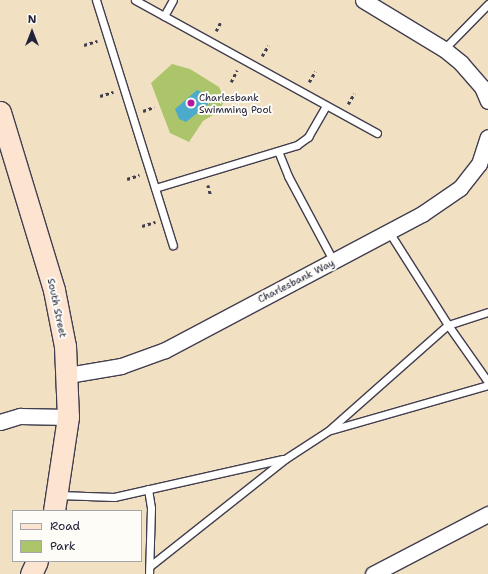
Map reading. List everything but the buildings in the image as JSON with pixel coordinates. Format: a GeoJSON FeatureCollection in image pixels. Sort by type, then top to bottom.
{"type":"FeatureCollection","features":[{"type":"Feature","properties":{"kind":"main road","name":"South Street"},"geometry":{"type":"LineString","coordinates":[[0,112],[54,290],[68,374],[68,416],[57,503]]}},
{"type":"Feature","properties":{"kind":"main road"},"geometry":{"type":"LineString","coordinates":[[31,574],[37,562]]}},
{"type":"Feature","properties":{"kind":"street"},"geometry":{"type":"LineString","coordinates":[[363,0],[444,49],[473,76],[488,101]]}},
{"type":"Feature","properties":{"kind":"street","name":"Charlesbank Way"},"geometry":{"type":"LineString","coordinates":[[68,374],[108,370],[149,357],[334,262],[428,211],[460,188],[479,164],[488,137]]}},
{"type":"Feature","properties":{"kind":"street"},"geometry":{"type":"LineString","coordinates":[[0,422],[20,416],[68,416]]}},
{"type":"Feature","properties":{"kind":"street"},"geometry":{"type":"LineString","coordinates":[[373,574],[488,514]]}},
{"type":"Feature","properties":{"kind":"lane"},"geometry":{"type":"LineString","coordinates":[[96,0],[173,245]]}},
{"type":"Feature","properties":{"kind":"lane"},"geometry":{"type":"LineString","coordinates":[[135,0],[326,106],[378,133]]}},
{"type":"Feature","properties":{"kind":"lane"},"geometry":{"type":"LineString","coordinates":[[164,16],[173,0]]}},
{"type":"Feature","properties":{"kind":"lane"},"geometry":{"type":"LineString","coordinates":[[444,49],[488,4]]}},
{"type":"Feature","properties":{"kind":"lane"},"geometry":{"type":"LineString","coordinates":[[155,188],[297,145],[308,138],[326,106]]}},
{"type":"Feature","properties":{"kind":"lane"},"geometry":{"type":"LineString","coordinates":[[278,151],[288,176],[334,262]]}},
{"type":"Feature","properties":{"kind":"lane"},"geometry":{"type":"LineString","coordinates":[[328,430],[488,383],[448,325],[389,232]]}},
{"type":"Feature","properties":{"kind":"lane"},"geometry":{"type":"LineString","coordinates":[[150,566],[285,459],[328,430],[448,325],[488,312]]}},
{"type":"Feature","properties":{"kind":"lane"},"geometry":{"type":"LineString","coordinates":[[57,503],[106,498],[285,459]]}},
{"type":"Feature","properties":{"kind":"lane"},"geometry":{"type":"LineString","coordinates":[[148,489],[151,508],[150,574]]}},
{"type":"Feature","properties":{"kind":"green space","name":"Charlesbank Swimming Pool"},"geometry":{"type":"Polygon","coordinates":[[[172,64],[190,69],[219,87],[225,100],[218,112],[203,121],[189,142],[170,133],[151,83],[172,64]]]}},
{"type":"Feature","properties":{"kind":"water","name":"Charlesbank Swimming Pool"},"geometry":{"type":"Polygon","coordinates":[[[197,90],[208,95],[210,103],[186,122],[179,119],[175,109],[197,90]]]}},
{"type":"Feature","properties":{"kind":"place","name":"Charlesbank Swimming Pool"},"geometry":{"type":"Point","coordinates":[191,103]}}]}
